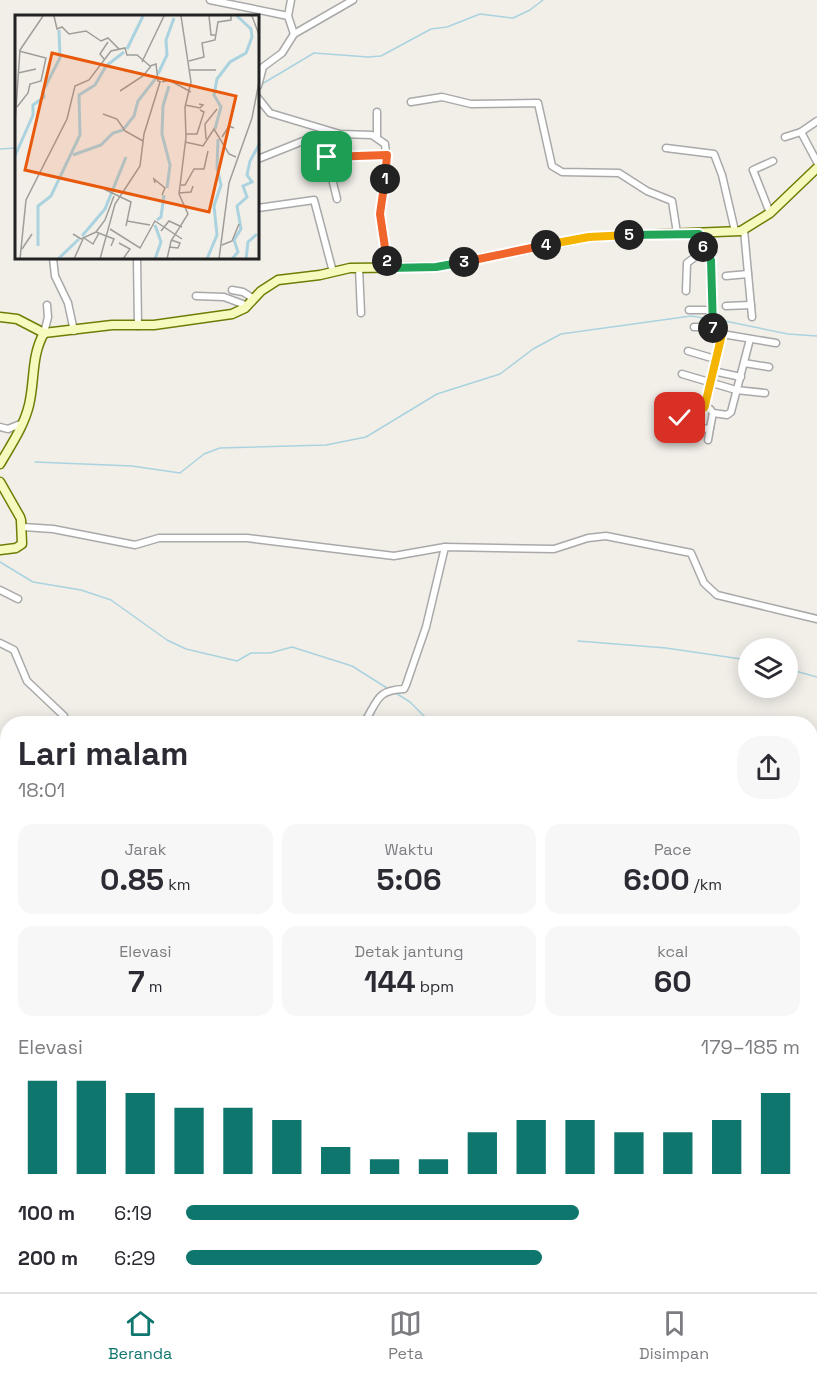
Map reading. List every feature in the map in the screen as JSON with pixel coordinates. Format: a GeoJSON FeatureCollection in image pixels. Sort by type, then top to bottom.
{"type":"FeatureCollection","features":[{"type":"Feature","properties":{"kind":"street"},"geometry":{"type":"LineString","coordinates":[[210,0],[288,16]]}},
{"type":"Feature","properties":{"kind":"street"},"geometry":{"type":"LineString","coordinates":[[291,0],[288,16],[294,34]]}},
{"type":"Feature","properties":{"kind":"street"},"geometry":{"type":"LineString","coordinates":[[260,79],[263,67],[282,53],[294,34],[329,17],[353,0]]}},
{"type":"Feature","properties":{"kind":"street"},"geometry":{"type":"LineString","coordinates":[[411,102],[442,97],[471,104],[538,103],[552,166],[562,172],[619,173],[647,191],[672,201],[677,233]]}},
{"type":"Feature","properties":{"kind":"street"},"geometry":{"type":"LineString","coordinates":[[260,100],[270,113],[340,134],[377,137],[385,144],[387,155],[380,214],[388,268]]}},
{"type":"Feature","properties":{"kind":"street"},"geometry":{"type":"LineString","coordinates":[[377,112],[377,137]]}},
{"type":"Feature","properties":{"kind":"street"},"geometry":{"type":"LineString","coordinates":[[785,137],[801,132],[817,121]]}},
{"type":"Feature","properties":{"kind":"street"},"geometry":{"type":"LineString","coordinates":[[801,132],[817,162]]}},
{"type":"Feature","properties":{"kind":"street"},"geometry":{"type":"LineString","coordinates":[[260,158],[303,141],[340,134]]}},
{"type":"Feature","properties":{"kind":"street"},"geometry":{"type":"LineString","coordinates":[[322,137],[337,199]]}},
{"type":"Feature","properties":{"kind":"street"},"geometry":{"type":"LineString","coordinates":[[666,148],[714,154],[722,175],[735,231]]}},
{"type":"Feature","properties":{"kind":"street"},"geometry":{"type":"LineString","coordinates":[[327,157],[387,155]]}},
{"type":"Feature","properties":{"kind":"street"},"geometry":{"type":"LineString","coordinates":[[770,213],[753,173],[773,161]]}},
{"type":"Feature","properties":{"kind":"street"},"geometry":{"type":"LineString","coordinates":[[0,316],[17,320],[44,333],[112,325],[138,326],[232,314],[278,280],[359,268],[436,267],[589,237],[677,233],[710,234],[744,230],[770,213],[817,168]]}},
{"type":"Feature","properties":{"kind":"street"},"geometry":{"type":"LineString","coordinates":[[260,207],[310,199],[316,202],[333,272]]}},
{"type":"Feature","properties":{"kind":"street"},"geometry":{"type":"LineString","coordinates":[[744,230],[752,317]]}},
{"type":"Feature","properties":{"kind":"street"},"geometry":{"type":"LineString","coordinates":[[697,233],[701,245],[711,260]]}},
{"type":"Feature","properties":{"kind":"street"},"geometry":{"type":"LineString","coordinates":[[686,291],[687,262],[695,257],[697,233]]}},
{"type":"Feature","properties":{"kind":"street"},"geometry":{"type":"LineString","coordinates":[[710,234],[712,327]]}},
{"type":"Feature","properties":{"kind":"street"},"geometry":{"type":"LineString","coordinates":[[53,260],[55,276],[68,303],[74,331]]}},
{"type":"Feature","properties":{"kind":"street"},"geometry":{"type":"LineString","coordinates":[[137,260],[138,326]]}},
{"type":"Feature","properties":{"kind":"street"},"geometry":{"type":"LineString","coordinates":[[359,268],[361,313]]}},
{"type":"Feature","properties":{"kind":"street"},"geometry":{"type":"LineString","coordinates":[[726,276],[748,274]]}},
{"type":"Feature","properties":{"kind":"street"},"geometry":{"type":"LineString","coordinates":[[232,290],[243,292],[251,302]]}},
{"type":"Feature","properties":{"kind":"street"},"geometry":{"type":"LineString","coordinates":[[196,296],[224,297],[251,302]]}},
{"type":"Feature","properties":{"kind":"street"},"geometry":{"type":"LineString","coordinates":[[0,464],[23,423],[29,406],[35,358],[48,317],[46,305]]}},
{"type":"Feature","properties":{"kind":"street"},"geometry":{"type":"LineString","coordinates":[[726,306],[751,305]]}},
{"type":"Feature","properties":{"kind":"street"},"geometry":{"type":"LineString","coordinates":[[689,310],[711,309]]}},
{"type":"Feature","properties":{"kind":"street"},"geometry":{"type":"LineString","coordinates":[[694,327],[712,327],[722,334],[776,343]]}},
{"type":"Feature","properties":{"kind":"street"},"geometry":{"type":"LineString","coordinates":[[704,408],[722,334]]}},
{"type":"Feature","properties":{"kind":"street"},"geometry":{"type":"LineString","coordinates":[[676,399],[685,404],[710,409],[713,413],[729,414],[750,339]]}},
{"type":"Feature","properties":{"kind":"street"},"geometry":{"type":"LineString","coordinates":[[688,351],[716,359]]}},
{"type":"Feature","properties":{"kind":"street"},"geometry":{"type":"LineString","coordinates":[[744,363],[769,367]]}},
{"type":"Feature","properties":{"kind":"street"},"geometry":{"type":"LineString","coordinates":[[713,371],[741,377]]}},
{"type":"Feature","properties":{"kind":"street"},"geometry":{"type":"LineString","coordinates":[[682,374],[736,390],[765,393]]}},
{"type":"Feature","properties":{"kind":"street"},"geometry":{"type":"LineString","coordinates":[[676,434],[685,404]]}},
{"type":"Feature","properties":{"kind":"street"},"geometry":{"type":"LineString","coordinates":[[708,440],[713,413]]}},
{"type":"Feature","properties":{"kind":"street"},"geometry":{"type":"LineString","coordinates":[[680,422],[710,428]]}},
{"type":"Feature","properties":{"kind":"street"},"geometry":{"type":"LineString","coordinates":[[0,428],[8,429],[23,423]]}},
{"type":"Feature","properties":{"kind":"street"},"geometry":{"type":"LineString","coordinates":[[0,482],[21,521],[21,547],[0,550]]}},
{"type":"Feature","properties":{"kind":"street"},"geometry":{"type":"LineString","coordinates":[[21,521],[135,545],[159,538],[247,538],[394,556],[445,547],[554,549],[588,538],[613,536],[692,553],[704,584],[717,595],[817,619]]}},
{"type":"Feature","properties":{"kind":"street"},"geometry":{"type":"LineString","coordinates":[[368,716],[381,694],[392,689],[404,689],[406,685],[426,627],[445,547]]}},
{"type":"Feature","properties":{"kind":"street"},"geometry":{"type":"LineString","coordinates":[[0,590],[18,599]]}},
{"type":"Feature","properties":{"kind":"street"},"geometry":{"type":"LineString","coordinates":[[0,643],[14,651],[27,681],[64,716]]}},
{"type":"Feature","properties":{"kind":"waterway"},"geometry":{"type":"LineString","coordinates":[[262,84],[314,53],[381,56],[431,29],[447,27],[480,14],[513,18],[530,10],[543,0]]}},
{"type":"Feature","properties":{"kind":"waterway"},"geometry":{"type":"LineString","coordinates":[[0,149],[15,148]]}},
{"type":"Feature","properties":{"kind":"waterway"},"geometry":{"type":"LineString","coordinates":[[35,462],[132,466],[180,473],[204,454],[220,448],[326,445],[366,437],[437,394],[500,374],[533,349],[561,334],[691,316],[710,319]]}},
{"type":"Feature","properties":{"kind":"waterway"},"geometry":{"type":"LineString","coordinates":[[715,319],[788,334],[817,336]]}},
{"type":"Feature","properties":{"kind":"waterway"},"geometry":{"type":"LineString","coordinates":[[0,562],[33,582],[81,590],[111,600],[167,640],[186,649],[237,661],[251,653],[270,653],[292,647],[352,666],[387,688]]}},
{"type":"Feature","properties":{"kind":"waterway"},"geometry":{"type":"LineString","coordinates":[[578,641],[666,648],[738,659]]}},
{"type":"Feature","properties":{"kind":"waterway"},"geometry":{"type":"LineString","coordinates":[[798,672],[817,677]]}},
{"type":"Feature","properties":{"kind":"waterway"},"geometry":{"type":"LineString","coordinates":[[394,692],[410,702],[424,716]]}},
{"type":"Feature","properties":{"kind":"route"},"geometry":{"type":"LineString","coordinates":[[327,157],[387,155],[380,223],[388,268],[436,267],[589,237],[699,234],[701,245],[711,260],[712,327],[722,334],[704,408],[685,404],[680,418]]}}]}
